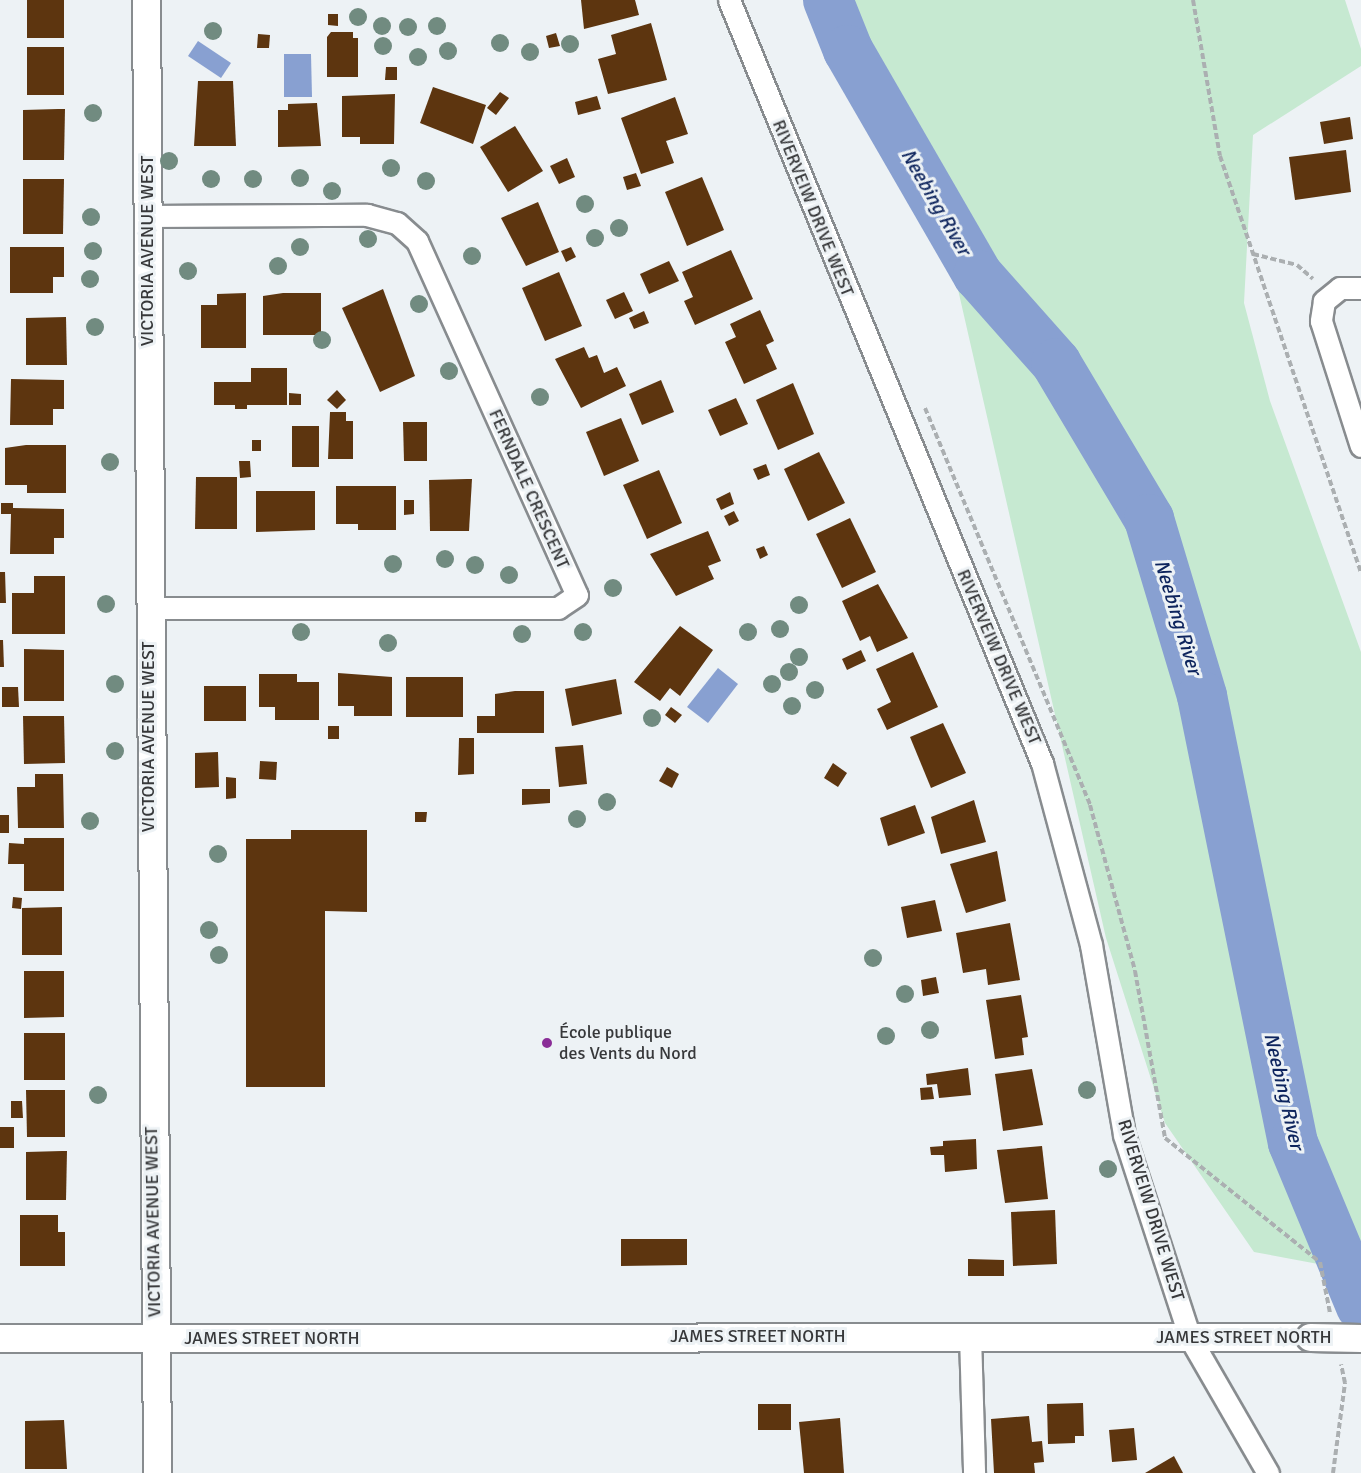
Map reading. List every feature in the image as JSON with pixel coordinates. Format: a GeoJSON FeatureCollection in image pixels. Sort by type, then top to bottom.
{"type":"FeatureCollection","features":[{"type":"Feature","properties":{"kind":"street","name":"VICTORIA AVENUE WEST"},"geometry":{"type":"LineString","coordinates":[[146,0],[148,608],[157,1473]]}},
{"type":"Feature","properties":{"kind":"street","name":"RIVERVEIW DRIVE WEST"},"geometry":{"type":"LineString","coordinates":[[729,0],[1042,763],[1091,945],[1124,1136],[1190,1338],[1268,1473]]}},
{"type":"Feature","properties":{"kind":"street","name":"FERNDALE CRESCENT"},"geometry":{"type":"LineString","coordinates":[[147,216],[367,215],[397,223],[417,242],[577,595],[558,608],[148,608]]}},
{"type":"Feature","properties":{"kind":"street"},"geometry":{"type":"LineString","coordinates":[[1361,288],[1340,288],[1331,295],[1324,301],[1321,321],[1361,446]]}},
{"type":"Feature","properties":{"kind":"street","name":"JAMES STREET NORTH"},"geometry":{"type":"LineString","coordinates":[[0,1338],[970,1335],[1361,1338]]}},
{"type":"Feature","properties":{"kind":"street"},"geometry":{"type":"LineString","coordinates":[[970,1335],[974,1473]]}},
{"type":"Feature","properties":{"kind":"path"},"geometry":{"type":"LineString","coordinates":[[1193,0],[1220,156],[1361,572]]}},
{"type":"Feature","properties":{"kind":"path"},"geometry":{"type":"LineString","coordinates":[[1253,254],[1297,265],[1331,295]]}},
{"type":"Feature","properties":{"kind":"green space"},"geometry":{"type":"Polygon","coordinates":[[[853,0],[1345,0],[1361,49],[1361,66],[1253,135],[1244,303],[1270,401],[1361,652],[1361,1272],[1254,1252],[1165,1123],[1106,938],[936,193],[853,0]]]}},
{"type":"Feature","properties":{"kind":"water"},"geometry":{"type":"Polygon","coordinates":[[[198,41],[231,63],[221,78],[188,56],[198,41]]]}},
{"type":"Feature","properties":{"kind":"water"},"geometry":{"type":"Polygon","coordinates":[[[284,54],[311,54],[312,97],[284,97],[284,54]]]}},
{"type":"Feature","properties":{"kind":"water"},"geometry":{"type":"Polygon","coordinates":[[[718,668],[738,684],[708,723],[687,707],[718,668]]]}},
{"type":"Feature","properties":{"kind":"building"},"geometry":{"type":"Polygon","coordinates":[[[27,0],[64,0],[64,38],[27,38],[27,0]]]}},
{"type":"Feature","properties":{"kind":"building"},"geometry":{"type":"Polygon","coordinates":[[[581,0],[635,0],[639,15],[584,29],[581,0]]]}},
{"type":"Feature","properties":{"kind":"building"},"geometry":{"type":"Polygon","coordinates":[[[328,14],[338,14],[338,26],[328,25],[328,14]]]}},
{"type":"Feature","properties":{"kind":"building"},"geometry":{"type":"Polygon","coordinates":[[[651,23],[667,80],[608,94],[598,59],[616,54],[611,35],[651,23]]]}},
{"type":"Feature","properties":{"kind":"building"},"geometry":{"type":"Polygon","coordinates":[[[331,32],[353,32],[353,38],[358,38],[358,77],[327,77],[327,37],[331,32]]]}},
{"type":"Feature","properties":{"kind":"building"},"geometry":{"type":"Polygon","coordinates":[[[556,33],[560,46],[549,48],[546,36],[556,33]]]}},
{"type":"Feature","properties":{"kind":"building"},"geometry":{"type":"Polygon","coordinates":[[[258,34],[270,35],[269,48],[257,48],[258,34]]]}},
{"type":"Feature","properties":{"kind":"building"},"geometry":{"type":"Polygon","coordinates":[[[27,47],[64,47],[64,95],[27,95],[27,47]]]}},
{"type":"Feature","properties":{"kind":"building"},"geometry":{"type":"Polygon","coordinates":[[[386,67],[397,67],[397,80],[385,80],[386,67]]]}},
{"type":"Feature","properties":{"kind":"building"},"geometry":{"type":"Polygon","coordinates":[[[198,81],[233,81],[236,146],[194,146],[198,81]]]}},
{"type":"Feature","properties":{"kind":"building"},"geometry":{"type":"Polygon","coordinates":[[[433,87],[486,105],[473,144],[420,123],[433,87]]]}},
{"type":"Feature","properties":{"kind":"building"},"geometry":{"type":"Polygon","coordinates":[[[500,92],[509,98],[496,115],[487,108],[500,92]]]}},
{"type":"Feature","properties":{"kind":"building"},"geometry":{"type":"Polygon","coordinates":[[[395,94],[394,144],[360,144],[360,137],[342,137],[342,96],[395,94]]]}},
{"type":"Feature","properties":{"kind":"building"},"geometry":{"type":"Polygon","coordinates":[[[597,96],[601,109],[578,115],[575,102],[597,96]]]}},
{"type":"Feature","properties":{"kind":"building"},"geometry":{"type":"Polygon","coordinates":[[[675,97],[688,134],[666,141],[674,163],[641,174],[621,118],[675,97]]]}},
{"type":"Feature","properties":{"kind":"building"},"geometry":{"type":"Polygon","coordinates":[[[317,103],[321,146],[278,147],[278,110],[288,110],[288,104],[317,103]]]}},
{"type":"Feature","properties":{"kind":"building"},"geometry":{"type":"Polygon","coordinates":[[[65,109],[64,160],[23,160],[23,110],[65,109]]]}},
{"type":"Feature","properties":{"kind":"building"},"geometry":{"type":"Polygon","coordinates":[[[1350,117],[1353,139],[1324,144],[1320,122],[1350,117]]]}},
{"type":"Feature","properties":{"kind":"building"},"geometry":{"type":"Polygon","coordinates":[[[515,126],[543,171],[508,192],[480,147],[515,126]]]}},
{"type":"Feature","properties":{"kind":"building"},"geometry":{"type":"Polygon","coordinates":[[[1346,150],[1351,192],[1295,200],[1289,157],[1346,150]]]}},
{"type":"Feature","properties":{"kind":"building"},"geometry":{"type":"Polygon","coordinates":[[[567,158],[575,177],[559,184],[550,166],[567,158]]]}},
{"type":"Feature","properties":{"kind":"building"},"geometry":{"type":"Polygon","coordinates":[[[636,173],[641,186],[627,190],[623,177],[636,173]]]}},
{"type":"Feature","properties":{"kind":"building"},"geometry":{"type":"Polygon","coordinates":[[[702,177],[724,230],[687,246],[665,192],[702,177]]]}},
{"type":"Feature","properties":{"kind":"building"},"geometry":{"type":"Polygon","coordinates":[[[23,179],[64,179],[63,234],[23,234],[23,179]]]}},
{"type":"Feature","properties":{"kind":"building"},"geometry":{"type":"Polygon","coordinates":[[[538,202],[559,252],[526,266],[501,218],[538,202]]]}},
{"type":"Feature","properties":{"kind":"building"},"geometry":{"type":"Polygon","coordinates":[[[10,247],[64,247],[64,277],[53,277],[53,293],[10,293],[10,247]]]}},
{"type":"Feature","properties":{"kind":"building"},"geometry":{"type":"Polygon","coordinates":[[[571,247],[576,257],[566,262],[561,251],[571,247]]]}},
{"type":"Feature","properties":{"kind":"building"},"geometry":{"type":"Polygon","coordinates":[[[731,250],[753,299],[695,325],[684,301],[693,297],[682,272],[731,250]]]}},
{"type":"Feature","properties":{"kind":"building"},"geometry":{"type":"Polygon","coordinates":[[[669,261],[679,281],[649,294],[640,274],[669,261]]]}},
{"type":"Feature","properties":{"kind":"building"},"geometry":{"type":"Polygon","coordinates":[[[559,272],[582,326],[545,341],[522,288],[559,272]]]}},
{"type":"Feature","properties":{"kind":"building"},"geometry":{"type":"Polygon","coordinates":[[[383,289],[415,376],[380,392],[342,308],[383,289]]]}},
{"type":"Feature","properties":{"kind":"building"},"geometry":{"type":"Polygon","coordinates":[[[624,292],[633,311],[615,319],[606,300],[624,292]]]}},
{"type":"Feature","properties":{"kind":"building"},"geometry":{"type":"Polygon","coordinates":[[[246,293],[246,348],[201,348],[201,305],[217,305],[217,294],[246,293]]]}},
{"type":"Feature","properties":{"kind":"building"},"geometry":{"type":"Polygon","coordinates":[[[283,293],[321,293],[321,335],[263,335],[263,296],[283,293]]]}},
{"type":"Feature","properties":{"kind":"building"},"geometry":{"type":"Polygon","coordinates":[[[760,310],[774,341],[766,345],[777,369],[744,384],[725,342],[736,337],[730,324],[760,310]]]}},
{"type":"Feature","properties":{"kind":"building"},"geometry":{"type":"Polygon","coordinates":[[[644,311],[649,323],[634,329],[629,318],[644,311]]]}},
{"type":"Feature","properties":{"kind":"building"},"geometry":{"type":"Polygon","coordinates":[[[66,317],[67,365],[26,365],[26,318],[66,317]]]}},
{"type":"Feature","properties":{"kind":"building"},"geometry":{"type":"Polygon","coordinates":[[[584,347],[589,358],[597,355],[604,373],[617,367],[626,386],[581,408],[555,359],[584,347]]]}},
{"type":"Feature","properties":{"kind":"building"},"geometry":{"type":"Polygon","coordinates":[[[251,368],[287,368],[287,405],[247,405],[247,409],[235,409],[235,405],[214,405],[214,382],[251,382],[251,368]]]}},
{"type":"Feature","properties":{"kind":"building"},"geometry":{"type":"Polygon","coordinates":[[[11,379],[64,380],[64,409],[53,409],[53,425],[10,425],[11,379]]]}},
{"type":"Feature","properties":{"kind":"building"},"geometry":{"type":"Polygon","coordinates":[[[661,380],[674,412],[642,425],[629,394],[661,380]]]}},
{"type":"Feature","properties":{"kind":"building"},"geometry":{"type":"Polygon","coordinates":[[[793,383],[814,434],[778,450],[756,400],[793,383]]]}},
{"type":"Feature","properties":{"kind":"building"},"geometry":{"type":"Polygon","coordinates":[[[337,390],[346,400],[337,409],[327,400],[337,390]]]}},
{"type":"Feature","properties":{"kind":"building"},"geometry":{"type":"Polygon","coordinates":[[[289,393],[301,394],[301,405],[289,405],[289,393]]]}},
{"type":"Feature","properties":{"kind":"building"},"geometry":{"type":"Polygon","coordinates":[[[736,398],[748,424],[720,436],[708,410],[736,398]]]}},
{"type":"Feature","properties":{"kind":"building"},"geometry":{"type":"Polygon","coordinates":[[[330,412],[346,412],[346,421],[353,421],[353,459],[328,459],[330,412]]]}},
{"type":"Feature","properties":{"kind":"building"},"geometry":{"type":"Polygon","coordinates":[[[621,418],[639,461],[604,476],[586,432],[621,418]]]}},
{"type":"Feature","properties":{"kind":"building"},"geometry":{"type":"Polygon","coordinates":[[[403,422],[427,422],[427,461],[404,461],[403,422]]]}},
{"type":"Feature","properties":{"kind":"building"},"geometry":{"type":"Polygon","coordinates":[[[292,426],[319,426],[319,467],[292,467],[292,426]]]}},
{"type":"Feature","properties":{"kind":"building"},"geometry":{"type":"Polygon","coordinates":[[[252,440],[261,440],[261,451],[252,451],[252,440]]]}},
{"type":"Feature","properties":{"kind":"building"},"geometry":{"type":"Polygon","coordinates":[[[26,445],[66,445],[66,493],[27,493],[27,485],[5,485],[5,448],[26,445]]]}},
{"type":"Feature","properties":{"kind":"building"},"geometry":{"type":"Polygon","coordinates":[[[819,452],[845,503],[808,521],[784,469],[819,452]]]}},
{"type":"Feature","properties":{"kind":"building"},"geometry":{"type":"Polygon","coordinates":[[[239,461],[250,461],[251,477],[240,478],[239,461]]]}},
{"type":"Feature","properties":{"kind":"building"},"geometry":{"type":"Polygon","coordinates":[[[766,464],[770,475],[758,480],[753,469],[766,464]]]}},
{"type":"Feature","properties":{"kind":"building"},"geometry":{"type":"Polygon","coordinates":[[[659,470],[682,523],[647,539],[623,485],[659,470]]]}},
{"type":"Feature","properties":{"kind":"building"},"geometry":{"type":"Polygon","coordinates":[[[196,477],[237,477],[237,529],[195,529],[196,477]]]}},
{"type":"Feature","properties":{"kind":"building"},"geometry":{"type":"Polygon","coordinates":[[[472,479],[469,531],[430,531],[429,480],[472,479]]]}},
{"type":"Feature","properties":{"kind":"building"},"geometry":{"type":"Polygon","coordinates":[[[336,486],[396,486],[396,530],[358,530],[358,524],[336,524],[336,486]]]}},
{"type":"Feature","properties":{"kind":"building"},"geometry":{"type":"Polygon","coordinates":[[[256,491],[315,491],[315,530],[256,532],[256,491]]]}},
{"type":"Feature","properties":{"kind":"building"},"geometry":{"type":"Polygon","coordinates":[[[730,492],[734,504],[721,510],[716,499],[730,492]]]}},
{"type":"Feature","properties":{"kind":"building"},"geometry":{"type":"Polygon","coordinates":[[[404,500],[414,500],[414,514],[404,515],[404,500]]]}},
{"type":"Feature","properties":{"kind":"building"},"geometry":{"type":"Polygon","coordinates":[[[1,503],[13,503],[13,508],[64,509],[64,538],[54,538],[54,554],[10,554],[11,514],[1,514],[1,503]]]}},
{"type":"Feature","properties":{"kind":"building"},"geometry":{"type":"Polygon","coordinates":[[[734,511],[739,521],[729,526],[724,516],[734,511]]]}},
{"type":"Feature","properties":{"kind":"building"},"geometry":{"type":"Polygon","coordinates":[[[850,518],[876,572],[842,588],[816,534],[850,518]]]}},
{"type":"Feature","properties":{"kind":"building"},"geometry":{"type":"Polygon","coordinates":[[[708,531],[721,561],[708,566],[714,579],[676,596],[650,554],[708,531]]]}},
{"type":"Feature","properties":{"kind":"building"},"geometry":{"type":"Polygon","coordinates":[[[764,546],[768,555],[760,559],[756,549],[764,546]]]}},
{"type":"Feature","properties":{"kind":"building"},"geometry":{"type":"Polygon","coordinates":[[[0,572],[5,572],[6,603],[0,603],[0,572]]]}},
{"type":"Feature","properties":{"kind":"building"},"geometry":{"type":"Polygon","coordinates":[[[34,576],[65,576],[65,634],[12,634],[12,593],[34,593],[34,576]]]}},
{"type":"Feature","properties":{"kind":"building"},"geometry":{"type":"Polygon","coordinates":[[[878,584],[908,638],[877,652],[870,636],[860,641],[842,601],[878,584]]]}},
{"type":"Feature","properties":{"kind":"building"},"geometry":{"type":"Polygon","coordinates":[[[680,626],[713,650],[680,696],[670,688],[660,701],[634,682],[680,626]]]}},
{"type":"Feature","properties":{"kind":"building"},"geometry":{"type":"Polygon","coordinates":[[[0,640],[3,640],[4,667],[0,667],[0,640]]]}},
{"type":"Feature","properties":{"kind":"building"},"geometry":{"type":"Polygon","coordinates":[[[24,649],[64,650],[64,701],[24,701],[24,649]]]}},
{"type":"Feature","properties":{"kind":"building"},"geometry":{"type":"Polygon","coordinates":[[[861,650],[866,661],[847,670],[842,659],[861,650]]]}},
{"type":"Feature","properties":{"kind":"building"},"geometry":{"type":"Polygon","coordinates":[[[913,652],[938,707],[887,730],[877,709],[891,702],[876,669],[913,652]]]}},
{"type":"Feature","properties":{"kind":"building"},"geometry":{"type":"Polygon","coordinates":[[[338,673],[392,677],[392,716],[354,716],[354,706],[338,706],[338,673]]]}},
{"type":"Feature","properties":{"kind":"building"},"geometry":{"type":"Polygon","coordinates":[[[259,674],[297,674],[297,682],[319,682],[319,720],[275,720],[275,707],[259,707],[259,674]]]}},
{"type":"Feature","properties":{"kind":"building"},"geometry":{"type":"Polygon","coordinates":[[[406,677],[463,677],[463,717],[406,717],[406,677]]]}},
{"type":"Feature","properties":{"kind":"building"},"geometry":{"type":"Polygon","coordinates":[[[616,679],[622,714],[572,726],[565,689],[616,679]]]}},
{"type":"Feature","properties":{"kind":"building"},"geometry":{"type":"Polygon","coordinates":[[[204,686],[246,686],[246,721],[204,721],[204,686]]]}},
{"type":"Feature","properties":{"kind":"building"},"geometry":{"type":"Polygon","coordinates":[[[2,687],[18,687],[19,707],[2,707],[2,687]]]}},
{"type":"Feature","properties":{"kind":"building"},"geometry":{"type":"Polygon","coordinates":[[[544,691],[544,733],[477,733],[477,716],[495,716],[495,694],[544,691]]]}},
{"type":"Feature","properties":{"kind":"building"},"geometry":{"type":"Polygon","coordinates":[[[671,707],[682,715],[675,723],[665,715],[671,707]]]}},
{"type":"Feature","properties":{"kind":"building"},"geometry":{"type":"Polygon","coordinates":[[[23,716],[64,716],[65,763],[24,764],[23,716]]]}},
{"type":"Feature","properties":{"kind":"building"},"geometry":{"type":"Polygon","coordinates":[[[943,723],[966,773],[931,788],[910,737],[943,723]]]}},
{"type":"Feature","properties":{"kind":"building"},"geometry":{"type":"Polygon","coordinates":[[[328,726],[339,726],[339,739],[328,739],[328,726]]]}},
{"type":"Feature","properties":{"kind":"building"},"geometry":{"type":"Polygon","coordinates":[[[459,738],[474,738],[474,774],[458,775],[459,738]]]}},
{"type":"Feature","properties":{"kind":"building"},"geometry":{"type":"Polygon","coordinates":[[[583,745],[587,784],[559,787],[555,747],[583,745]]]}},
{"type":"Feature","properties":{"kind":"building"},"geometry":{"type":"Polygon","coordinates":[[[218,752],[219,787],[195,788],[195,753],[218,752]]]}},
{"type":"Feature","properties":{"kind":"building"},"geometry":{"type":"Polygon","coordinates":[[[260,761],[277,762],[276,780],[259,779],[260,761]]]}},
{"type":"Feature","properties":{"kind":"building"},"geometry":{"type":"Polygon","coordinates":[[[833,763],[847,773],[838,787],[824,778],[833,763]]]}},
{"type":"Feature","properties":{"kind":"building"},"geometry":{"type":"Polygon","coordinates":[[[667,767],[679,774],[672,788],[659,781],[667,767]]]}},
{"type":"Feature","properties":{"kind":"building"},"geometry":{"type":"Polygon","coordinates":[[[35,774],[63,774],[64,828],[18,828],[17,787],[35,787],[35,774]]]}},
{"type":"Feature","properties":{"kind":"building"},"geometry":{"type":"Polygon","coordinates":[[[226,777],[236,778],[236,798],[226,799],[226,777]]]}},
{"type":"Feature","properties":{"kind":"building"},"geometry":{"type":"Polygon","coordinates":[[[522,789],[550,789],[550,803],[522,805],[522,789]]]}},
{"type":"Feature","properties":{"kind":"building"},"geometry":{"type":"Polygon","coordinates":[[[974,800],[986,842],[941,854],[931,817],[974,800]]]}},
{"type":"Feature","properties":{"kind":"building"},"geometry":{"type":"Polygon","coordinates":[[[915,805],[925,833],[888,846],[880,818],[915,805]]]}},
{"type":"Feature","properties":{"kind":"building"},"geometry":{"type":"Polygon","coordinates":[[[415,812],[427,812],[426,822],[415,822],[415,812]]]}},
{"type":"Feature","properties":{"kind":"building"},"geometry":{"type":"Polygon","coordinates":[[[0,815],[9,815],[9,833],[0,833],[0,815]]]}},
{"type":"Feature","properties":{"kind":"building"},"geometry":{"type":"Polygon","coordinates":[[[291,830],[367,830],[367,912],[325,911],[325,1087],[246,1087],[246,839],[291,839],[291,830]]]}},
{"type":"Feature","properties":{"kind":"building"},"geometry":{"type":"Polygon","coordinates":[[[24,838],[64,838],[64,891],[24,891],[24,864],[8,864],[9,843],[24,844],[24,838]]]}},
{"type":"Feature","properties":{"kind":"building"},"geometry":{"type":"Polygon","coordinates":[[[997,851],[1006,901],[966,913],[950,864],[997,851]]]}},
{"type":"Feature","properties":{"kind":"building"},"geometry":{"type":"Polygon","coordinates":[[[13,897],[22,898],[21,909],[12,908],[13,897]]]}},
{"type":"Feature","properties":{"kind":"building"},"geometry":{"type":"Polygon","coordinates":[[[935,900],[942,931],[907,938],[901,907],[935,900]]]}},
{"type":"Feature","properties":{"kind":"building"},"geometry":{"type":"Polygon","coordinates":[[[62,907],[62,955],[22,955],[22,908],[62,907]]]}},
{"type":"Feature","properties":{"kind":"building"},"geometry":{"type":"Polygon","coordinates":[[[1010,923],[1020,980],[988,985],[986,969],[963,973],[956,933],[1010,923]]]}},
{"type":"Feature","properties":{"kind":"building"},"geometry":{"type":"Polygon","coordinates":[[[24,971],[64,971],[64,1017],[24,1018],[24,971]]]}},
{"type":"Feature","properties":{"kind":"building"},"geometry":{"type":"Polygon","coordinates":[[[936,977],[939,993],[923,996],[921,980],[936,977]]]}},
{"type":"Feature","properties":{"kind":"building"},"geometry":{"type":"Polygon","coordinates":[[[1021,995],[1028,1037],[1022,1038],[1024,1055],[995,1059],[986,1000],[1021,995]]]}},
{"type":"Feature","properties":{"kind":"building"},"geometry":{"type":"Polygon","coordinates":[[[24,1033],[65,1033],[65,1080],[24,1080],[24,1033]]]}},
{"type":"Feature","properties":{"kind":"building"},"geometry":{"type":"Polygon","coordinates":[[[968,1068],[971,1095],[939,1098],[937,1084],[927,1085],[926,1074],[968,1068]]]}},
{"type":"Feature","properties":{"kind":"building"},"geometry":{"type":"Polygon","coordinates":[[[1032,1069],[1043,1125],[1003,1131],[995,1074],[1032,1069]]]}},
{"type":"Feature","properties":{"kind":"building"},"geometry":{"type":"Polygon","coordinates":[[[932,1087],[934,1099],[921,1100],[920,1088],[932,1087]]]}},
{"type":"Feature","properties":{"kind":"building"},"geometry":{"type":"Polygon","coordinates":[[[26,1090],[65,1090],[65,1137],[27,1137],[26,1090]]]}},
{"type":"Feature","properties":{"kind":"building"},"geometry":{"type":"Polygon","coordinates":[[[11,1101],[22,1101],[23,1118],[11,1118],[11,1101]]]}},
{"type":"Feature","properties":{"kind":"building"},"geometry":{"type":"Polygon","coordinates":[[[0,1127],[14,1127],[14,1148],[0,1148],[0,1127]]]}},
{"type":"Feature","properties":{"kind":"building"},"geometry":{"type":"Polygon","coordinates":[[[976,1139],[977,1169],[945,1172],[944,1155],[931,1155],[930,1147],[943,1146],[943,1141],[976,1139]]]}},
{"type":"Feature","properties":{"kind":"building"},"geometry":{"type":"Polygon","coordinates":[[[1042,1146],[1048,1199],[1005,1203],[997,1150],[1042,1146]]]}},
{"type":"Feature","properties":{"kind":"building"},"geometry":{"type":"Polygon","coordinates":[[[67,1151],[66,1200],[26,1200],[26,1152],[67,1151]]]}},
{"type":"Feature","properties":{"kind":"building"},"geometry":{"type":"Polygon","coordinates":[[[1055,1210],[1057,1264],[1013,1266],[1011,1212],[1055,1210]]]}},
{"type":"Feature","properties":{"kind":"building"},"geometry":{"type":"Polygon","coordinates":[[[20,1215],[58,1215],[58,1232],[65,1232],[65,1266],[20,1266],[20,1215]]]}},
{"type":"Feature","properties":{"kind":"building"},"geometry":{"type":"Polygon","coordinates":[[[621,1239],[687,1239],[687,1265],[621,1266],[621,1239]]]}},
{"type":"Feature","properties":{"kind":"building"},"geometry":{"type":"Polygon","coordinates":[[[968,1259],[1004,1260],[1004,1276],[968,1276],[968,1259]]]}},
{"type":"Feature","properties":{"kind":"building"},"geometry":{"type":"Polygon","coordinates":[[[1083,1403],[1084,1436],[1075,1436],[1075,1443],[1048,1444],[1047,1404],[1083,1403]]]}},
{"type":"Feature","properties":{"kind":"building"},"geometry":{"type":"Polygon","coordinates":[[[758,1404],[791,1404],[791,1430],[758,1430],[758,1404]]]}},
{"type":"Feature","properties":{"kind":"building"},"geometry":{"type":"Polygon","coordinates":[[[1029,1416],[1032,1442],[1042,1441],[1044,1462],[1034,1463],[1035,1473],[994,1473],[991,1419],[1029,1416]]]}},
{"type":"Feature","properties":{"kind":"building"},"geometry":{"type":"Polygon","coordinates":[[[840,1418],[844,1473],[804,1473],[799,1422],[840,1418]]]}},
{"type":"Feature","properties":{"kind":"building"},"geometry":{"type":"Polygon","coordinates":[[[64,1420],[67,1469],[25,1469],[25,1421],[64,1420]]]}},
{"type":"Feature","properties":{"kind":"building"},"geometry":{"type":"Polygon","coordinates":[[[1134,1428],[1137,1460],[1112,1462],[1109,1430],[1134,1428]]]}},
{"type":"Feature","properties":{"kind":"building"},"geometry":{"type":"Polygon","coordinates":[[[1174,1456],[1183,1473],[1145,1473],[1174,1456]]]}},
{"type":"Feature","properties":{"kind":"waterway","name":"Neebing River"},"geometry":{"type":"LineString","coordinates":[[828,0],[848,50],[978,275],[1056,363],[1149,519],[1202,696],[1293,1143],[1361,1306]]}},
{"type":"Feature","properties":{"kind":"place","name":"École publique des Vents du Nord"},"geometry":{"type":"Point","coordinates":[547,1043]}}]}
